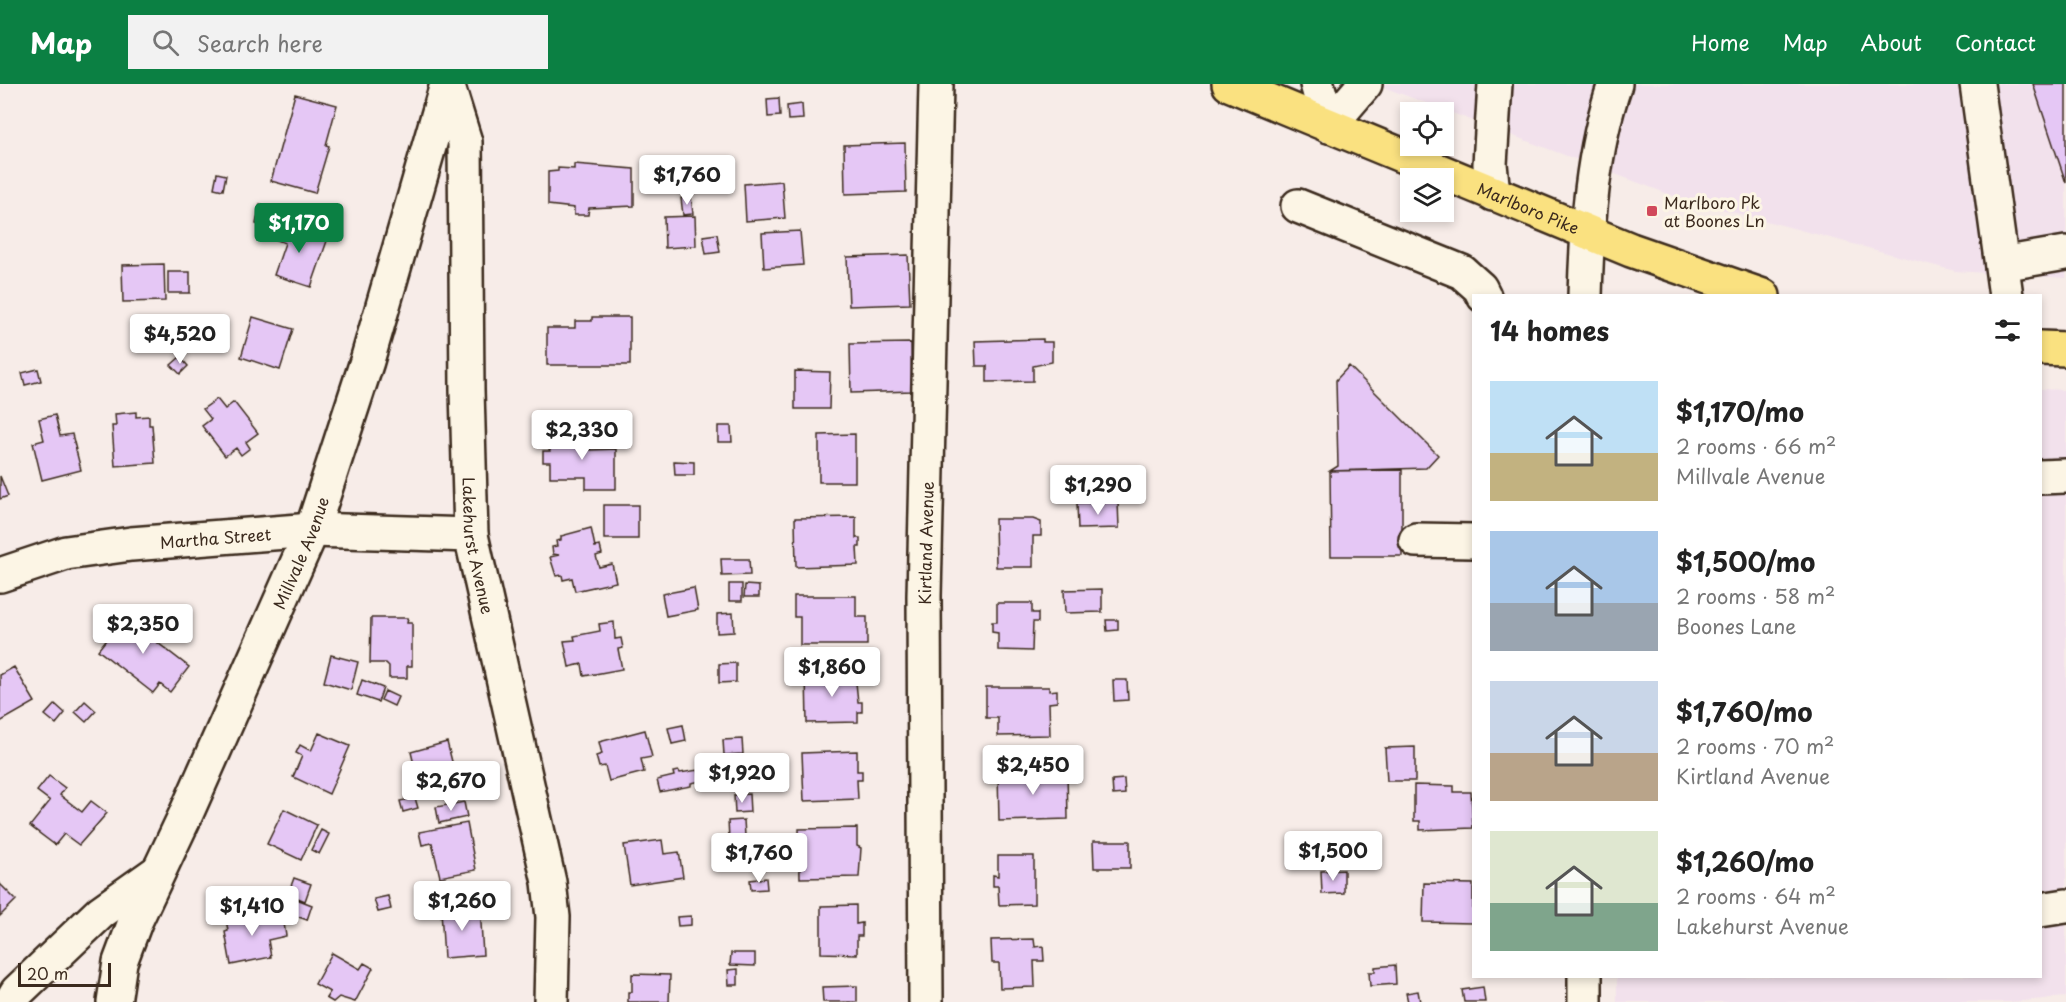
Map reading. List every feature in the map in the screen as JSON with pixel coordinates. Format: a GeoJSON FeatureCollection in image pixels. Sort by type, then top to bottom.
{"type":"FeatureCollection","features":[{"type":"Feature","properties":{"kind":"main road","name":"Marlboro Pike"},"geometry":{"type":"LineString","coordinates":[[1229,84],[1631,250],[1757,294]]}},
{"type":"Feature","properties":{"kind":"main road"},"geometry":{"type":"LineString","coordinates":[[2042,348],[2066,349]]}},
{"type":"Feature","properties":{"kind":"street","name":"Kirtland Avenue"},"geometry":{"type":"LineString","coordinates":[[926,1002],[924,596],[936,84]]}},
{"type":"Feature","properties":{"kind":"street"},"geometry":{"type":"LineString","coordinates":[[1317,84],[1329,126]]}},
{"type":"Feature","properties":{"kind":"street"},"geometry":{"type":"LineString","coordinates":[[1329,126],[1365,84]]}},
{"type":"Feature","properties":{"kind":"street"},"geometry":{"type":"LineString","coordinates":[[1493,194],[1490,164],[1496,84]]}},
{"type":"Feature","properties":{"kind":"street"},"geometry":{"type":"LineString","coordinates":[[1585,294],[1587,230],[1601,133],[1615,84]]}},
{"type":"Feature","properties":{"kind":"street"},"geometry":{"type":"LineString","coordinates":[[1977,84],[2004,280],[2066,253]]}},
{"type":"Feature","properties":{"kind":"street","name":"Millvale Avenue"},"geometry":{"type":"LineString","coordinates":[[114,1002],[120,962],[157,872],[186,814],[312,530],[367,361],[447,86]]}},
{"type":"Feature","properties":{"kind":"street","name":"Lakehurst Avenue"},"geometry":{"type":"LineString","coordinates":[[447,86],[465,142],[471,535],[549,882],[553,917],[550,1002]]}},
{"type":"Feature","properties":{"kind":"street"},"geometry":{"type":"LineString","coordinates":[[1298,206],[1462,272],[1480,288],[1483,294]]}},
{"type":"Feature","properties":{"kind":"street"},"geometry":{"type":"LineString","coordinates":[[2042,477],[2066,476]]}},
{"type":"Feature","properties":{"kind":"street","name":"Martha Street"},"geometry":{"type":"LineString","coordinates":[[0,575],[42,559],[101,547],[312,530],[471,535]]}},
{"type":"Feature","properties":{"kind":"street"},"geometry":{"type":"LineString","coordinates":[[1416,540],[1472,541]]}},
{"type":"Feature","properties":{"kind":"street"},"geometry":{"type":"LineString","coordinates":[[11,1002],[17,992],[101,912],[157,872]]}},
{"type":"Feature","properties":{"kind":"street"},"geometry":{"type":"LineString","coordinates":[[2042,910],[2066,906]]}},
{"type":"Feature","properties":{"kind":"shaded area"},"geometry":{"type":"Polygon","coordinates":[[[1375,84],[2066,84],[2066,278],[1955,271],[1679,198],[1454,114],[1454,102],[1423,102],[1375,84]]]}},
{"type":"Feature","properties":{"kind":"shaded area"},"geometry":{"type":"Polygon","coordinates":[[[2042,389],[2066,390],[2066,997],[2011,1002],[1617,1002],[1617,978],[2042,978],[2042,389]]]}},
{"type":"Feature","properties":{"kind":"building"},"geometry":{"type":"Polygon","coordinates":[[[2033,84],[2066,84],[2066,183],[2033,84]]]}},
{"type":"Feature","properties":{"kind":"building"},"geometry":{"type":"Polygon","coordinates":[[[295,94],[337,105],[326,145],[329,146],[315,193],[271,181],[295,94]]]}},
{"type":"Feature","properties":{"kind":"building"},"geometry":{"type":"Polygon","coordinates":[[[779,98],[780,116],[768,117],[767,99],[779,98]]]}},
{"type":"Feature","properties":{"kind":"building"},"geometry":{"type":"Polygon","coordinates":[[[802,104],[803,119],[788,120],[787,106],[802,104]]]}},
{"type":"Feature","properties":{"kind":"building"},"geometry":{"type":"Polygon","coordinates":[[[905,143],[906,192],[845,194],[844,145],[905,143]]]}},
{"type":"Feature","properties":{"kind":"building"},"geometry":{"type":"Polygon","coordinates":[[[574,164],[634,169],[634,206],[589,208],[588,215],[574,215],[574,208],[548,205],[548,172],[558,171],[558,168],[574,169],[574,164]]]}},
{"type":"Feature","properties":{"kind":"building"},"geometry":{"type":"Polygon","coordinates":[[[217,173],[226,175],[223,190],[214,188],[217,173]]]}},
{"type":"Feature","properties":{"kind":"building"},"geometry":{"type":"Polygon","coordinates":[[[782,181],[785,218],[746,221],[744,184],[782,181]]]}},
{"type":"Feature","properties":{"kind":"building"},"geometry":{"type":"Polygon","coordinates":[[[691,196],[693,214],[683,215],[681,198],[691,196]]]}},
{"type":"Feature","properties":{"kind":"building"},"geometry":{"type":"Polygon","coordinates":[[[260,204],[272,207],[268,227],[256,224],[260,204]]]}},
{"type":"Feature","properties":{"kind":"building"},"geometry":{"type":"Polygon","coordinates":[[[695,216],[696,246],[665,248],[664,217],[695,216]]]}},
{"type":"Feature","properties":{"kind":"building"},"geometry":{"type":"Polygon","coordinates":[[[281,222],[328,238],[311,287],[274,275],[285,243],[275,239],[281,222]]]}},
{"type":"Feature","properties":{"kind":"building"},"geometry":{"type":"Polygon","coordinates":[[[800,231],[803,265],[764,268],[762,233],[800,231]]]}},
{"type":"Feature","properties":{"kind":"building"},"geometry":{"type":"Polygon","coordinates":[[[717,234],[720,252],[706,254],[703,236],[717,234]]]}},
{"type":"Feature","properties":{"kind":"building"},"geometry":{"type":"Polygon","coordinates":[[[908,255],[910,304],[849,306],[847,257],[908,255]]]}},
{"type":"Feature","properties":{"kind":"building"},"geometry":{"type":"Polygon","coordinates":[[[164,264],[165,301],[123,302],[122,265],[164,264]]]}},
{"type":"Feature","properties":{"kind":"building"},"geometry":{"type":"Polygon","coordinates":[[[168,272],[190,272],[190,293],[168,293],[168,272]]]}},
{"type":"Feature","properties":{"kind":"building"},"geometry":{"type":"Polygon","coordinates":[[[253,317],[293,329],[280,370],[241,357],[253,317]]]}},
{"type":"Feature","properties":{"kind":"building"},"geometry":{"type":"Polygon","coordinates":[[[592,317],[630,317],[630,365],[547,365],[547,328],[575,328],[575,321],[592,321],[592,317]]]}},
{"type":"Feature","properties":{"kind":"building"},"geometry":{"type":"Polygon","coordinates":[[[1043,339],[1043,342],[1052,342],[1052,362],[1033,366],[1033,381],[987,382],[987,366],[976,366],[975,341],[1043,339]]]}},
{"type":"Feature","properties":{"kind":"building"},"geometry":{"type":"Polygon","coordinates":[[[911,343],[912,391],[851,393],[850,344],[911,343]]]}},
{"type":"Feature","properties":{"kind":"building"},"geometry":{"type":"Polygon","coordinates":[[[180,357],[188,366],[180,374],[171,365],[180,357]]]}},
{"type":"Feature","properties":{"kind":"building"},"geometry":{"type":"Polygon","coordinates":[[[1349,366],[1438,455],[1426,468],[1330,471],[1338,466],[1336,380],[1349,366]]]}},
{"type":"Feature","properties":{"kind":"building"},"geometry":{"type":"Polygon","coordinates":[[[38,369],[41,381],[25,385],[22,373],[38,369]]]}},
{"type":"Feature","properties":{"kind":"building"},"geometry":{"type":"Polygon","coordinates":[[[795,371],[830,372],[829,409],[795,409],[795,371]]]}},
{"type":"Feature","properties":{"kind":"building"},"geometry":{"type":"Polygon","coordinates":[[[217,399],[225,409],[234,402],[258,433],[246,442],[250,448],[241,455],[236,448],[225,456],[202,426],[211,419],[203,409],[217,399]]]}},
{"type":"Feature","properties":{"kind":"building"},"geometry":{"type":"Polygon","coordinates":[[[136,412],[136,417],[149,416],[149,425],[152,425],[155,463],[115,466],[112,426],[116,426],[115,414],[136,412]]]}},
{"type":"Feature","properties":{"kind":"building"},"geometry":{"type":"Polygon","coordinates":[[[55,415],[60,436],[72,434],[81,470],[42,480],[33,443],[44,440],[39,419],[55,415]]]}},
{"type":"Feature","properties":{"kind":"building"},"geometry":{"type":"Polygon","coordinates":[[[718,426],[731,426],[732,442],[718,442],[718,426]]]}},
{"type":"Feature","properties":{"kind":"building"},"geometry":{"type":"Polygon","coordinates":[[[569,429],[583,429],[584,436],[590,436],[590,450],[616,449],[616,489],[586,489],[586,477],[550,477],[550,462],[543,462],[543,451],[550,451],[550,437],[569,437],[569,429]]]}},
{"type":"Feature","properties":{"kind":"building"},"geometry":{"type":"Polygon","coordinates":[[[855,434],[855,482],[819,482],[819,435],[855,434]]]}},
{"type":"Feature","properties":{"kind":"building"},"geometry":{"type":"Polygon","coordinates":[[[674,461],[694,462],[694,475],[675,475],[674,461]]]}},
{"type":"Feature","properties":{"kind":"building"},"geometry":{"type":"Polygon","coordinates":[[[1402,470],[1402,556],[1331,556],[1330,471],[1402,470]]]}},
{"type":"Feature","properties":{"kind":"building"},"geometry":{"type":"Polygon","coordinates":[[[0,476],[8,496],[0,499],[0,476]]]}},
{"type":"Feature","properties":{"kind":"building"},"geometry":{"type":"Polygon","coordinates":[[[1118,502],[1119,528],[1078,529],[1077,503],[1118,502]]]}},
{"type":"Feature","properties":{"kind":"building"},"geometry":{"type":"Polygon","coordinates":[[[604,505],[638,505],[638,539],[604,539],[604,505]]]}},
{"type":"Feature","properties":{"kind":"building"},"geometry":{"type":"Polygon","coordinates":[[[856,517],[856,538],[860,538],[860,547],[857,547],[858,565],[796,567],[795,518],[856,517]]]}},
{"type":"Feature","properties":{"kind":"building"},"geometry":{"type":"Polygon","coordinates":[[[995,519],[1033,519],[1041,522],[1041,536],[1033,536],[1033,567],[996,567],[995,519]]]}},
{"type":"Feature","properties":{"kind":"building"},"geometry":{"type":"Polygon","coordinates":[[[591,528],[595,547],[600,546],[602,554],[596,556],[599,567],[612,564],[616,582],[575,591],[572,578],[563,580],[562,575],[556,576],[550,557],[559,555],[553,554],[552,547],[557,546],[556,541],[561,540],[561,536],[591,528]]]}},
{"type":"Feature","properties":{"kind":"building"},"geometry":{"type":"Polygon","coordinates":[[[721,559],[749,559],[750,575],[722,576],[721,559]]]}},
{"type":"Feature","properties":{"kind":"building"},"geometry":{"type":"Polygon","coordinates":[[[729,584],[742,584],[742,601],[729,601],[729,584]]]}},
{"type":"Feature","properties":{"kind":"building"},"geometry":{"type":"Polygon","coordinates":[[[745,585],[759,586],[759,597],[744,597],[745,585]]]}},
{"type":"Feature","properties":{"kind":"building"},"geometry":{"type":"Polygon","coordinates":[[[694,588],[698,610],[666,616],[662,594],[694,588]]]}},
{"type":"Feature","properties":{"kind":"building"},"geometry":{"type":"Polygon","coordinates":[[[1102,589],[1102,612],[1065,613],[1064,590],[1102,589]]]}},
{"type":"Feature","properties":{"kind":"building"},"geometry":{"type":"Polygon","coordinates":[[[794,596],[856,596],[856,617],[867,617],[867,645],[800,645],[800,617],[794,617],[794,596]]]}},
{"type":"Feature","properties":{"kind":"building"},"geometry":{"type":"Polygon","coordinates":[[[997,603],[1032,603],[1032,613],[1038,613],[1038,622],[1033,622],[1032,651],[998,650],[998,633],[992,632],[992,622],[997,622],[997,603]]]}},
{"type":"Feature","properties":{"kind":"building"},"geometry":{"type":"Polygon","coordinates":[[[128,612],[153,631],[149,636],[189,667],[170,692],[160,684],[153,693],[98,650],[128,612]]]}},
{"type":"Feature","properties":{"kind":"building"},"geometry":{"type":"Polygon","coordinates":[[[733,613],[734,632],[717,633],[717,614],[733,613]]]}},
{"type":"Feature","properties":{"kind":"building"},"geometry":{"type":"Polygon","coordinates":[[[371,618],[408,618],[407,623],[412,623],[412,666],[407,666],[407,678],[389,678],[389,666],[386,663],[370,663],[371,618]]]}},
{"type":"Feature","properties":{"kind":"building"},"geometry":{"type":"Polygon","coordinates":[[[1106,620],[1118,620],[1118,630],[1107,631],[1106,620]]]}},
{"type":"Feature","properties":{"kind":"building"},"geometry":{"type":"Polygon","coordinates":[[[614,622],[615,639],[621,638],[623,648],[618,649],[622,669],[584,676],[582,664],[569,667],[564,641],[575,640],[574,636],[600,631],[599,624],[614,622]]]}},
{"type":"Feature","properties":{"kind":"building"},"geometry":{"type":"Polygon","coordinates":[[[331,655],[358,662],[351,690],[324,682],[331,655]]]}},
{"type":"Feature","properties":{"kind":"building"},"geometry":{"type":"Polygon","coordinates":[[[736,663],[736,682],[719,683],[719,664],[736,663]]]}},
{"type":"Feature","properties":{"kind":"building"},"geometry":{"type":"Polygon","coordinates":[[[14,667],[35,702],[0,722],[0,675],[14,667]]]}},
{"type":"Feature","properties":{"kind":"building"},"geometry":{"type":"Polygon","coordinates":[[[855,673],[858,702],[862,702],[862,712],[858,712],[858,722],[807,723],[806,674],[855,673]]]}},
{"type":"Feature","properties":{"kind":"building"},"geometry":{"type":"Polygon","coordinates":[[[362,680],[383,688],[378,702],[357,695],[362,680]]]}},
{"type":"Feature","properties":{"kind":"building"},"geometry":{"type":"Polygon","coordinates":[[[1113,680],[1127,680],[1128,700],[1114,701],[1113,680]]]}},
{"type":"Feature","properties":{"kind":"building"},"geometry":{"type":"Polygon","coordinates":[[[986,687],[1049,687],[1049,691],[1057,690],[1057,702],[1049,703],[1050,735],[998,736],[998,718],[986,718],[986,687]]]}},
{"type":"Feature","properties":{"kind":"building"},"geometry":{"type":"Polygon","coordinates":[[[385,691],[398,697],[394,706],[381,700],[385,691]]]}},
{"type":"Feature","properties":{"kind":"building"},"geometry":{"type":"Polygon","coordinates":[[[85,701],[96,711],[86,722],[75,712],[85,701]]]}},
{"type":"Feature","properties":{"kind":"building"},"geometry":{"type":"Polygon","coordinates":[[[55,704],[65,713],[56,724],[45,715],[55,704]]]}},
{"type":"Feature","properties":{"kind":"building"},"geometry":{"type":"Polygon","coordinates":[[[683,725],[686,741],[672,744],[668,728],[683,725]]]}},
{"type":"Feature","properties":{"kind":"building"},"geometry":{"type":"Polygon","coordinates":[[[645,730],[652,757],[641,759],[644,772],[609,781],[605,766],[599,767],[596,756],[602,754],[599,742],[645,730]]]}},
{"type":"Feature","properties":{"kind":"building"},"geometry":{"type":"Polygon","coordinates":[[[319,733],[350,746],[329,794],[293,777],[302,756],[296,753],[300,745],[311,751],[319,733]]]}},
{"type":"Feature","properties":{"kind":"building"},"geometry":{"type":"Polygon","coordinates":[[[742,739],[743,754],[724,755],[723,740],[742,739]]]}},
{"type":"Feature","properties":{"kind":"building"},"geometry":{"type":"Polygon","coordinates":[[[447,742],[459,789],[422,798],[411,752],[447,742]]]}},
{"type":"Feature","properties":{"kind":"building"},"geometry":{"type":"Polygon","coordinates":[[[1415,747],[1415,781],[1387,781],[1385,748],[1415,747]]]}},
{"type":"Feature","properties":{"kind":"building"},"geometry":{"type":"Polygon","coordinates":[[[857,751],[857,771],[862,771],[862,780],[857,780],[858,799],[804,801],[802,753],[857,751]]]}},
{"type":"Feature","properties":{"kind":"building"},"geometry":{"type":"Polygon","coordinates":[[[698,770],[701,781],[691,783],[691,786],[660,792],[657,780],[674,776],[673,772],[698,770]]]}},
{"type":"Feature","properties":{"kind":"building"},"geometry":{"type":"Polygon","coordinates":[[[1067,771],[1068,819],[999,821],[998,772],[1067,771]]]}},
{"type":"Feature","properties":{"kind":"building"},"geometry":{"type":"Polygon","coordinates":[[[49,776],[65,788],[60,795],[82,812],[91,801],[107,813],[79,845],[64,834],[55,845],[30,826],[50,801],[37,791],[49,776]]]}},
{"type":"Feature","properties":{"kind":"building"},"geometry":{"type":"Polygon","coordinates":[[[1124,779],[1125,794],[1113,795],[1112,780],[1124,779]]]}},
{"type":"Feature","properties":{"kind":"building"},"geometry":{"type":"Polygon","coordinates":[[[1414,785],[1454,786],[1454,792],[1471,792],[1472,828],[1420,830],[1420,821],[1414,821],[1414,785]]]}},
{"type":"Feature","properties":{"kind":"building"},"geometry":{"type":"Polygon","coordinates":[[[749,794],[750,812],[735,813],[734,795],[749,794]]]}},
{"type":"Feature","properties":{"kind":"building"},"geometry":{"type":"Polygon","coordinates":[[[415,798],[418,808],[403,812],[400,801],[415,798]]]}},
{"type":"Feature","properties":{"kind":"building"},"geometry":{"type":"Polygon","coordinates":[[[464,802],[467,817],[439,823],[436,807],[464,802]]]}},
{"type":"Feature","properties":{"kind":"building"},"geometry":{"type":"Polygon","coordinates":[[[284,809],[317,825],[301,860],[267,844],[284,809]]]}},
{"type":"Feature","properties":{"kind":"building"},"geometry":{"type":"Polygon","coordinates":[[[744,820],[745,836],[729,838],[728,821],[744,820]]]}},
{"type":"Feature","properties":{"kind":"building"},"geometry":{"type":"Polygon","coordinates":[[[467,823],[476,870],[440,877],[432,843],[422,845],[419,832],[467,823]]]}},
{"type":"Feature","properties":{"kind":"building"},"geometry":{"type":"Polygon","coordinates":[[[857,828],[857,846],[861,848],[859,877],[800,878],[799,829],[857,828]]]}},
{"type":"Feature","properties":{"kind":"building"},"geometry":{"type":"Polygon","coordinates":[[[321,830],[329,834],[319,854],[311,850],[321,830]]]}},
{"type":"Feature","properties":{"kind":"building"},"geometry":{"type":"Polygon","coordinates":[[[662,840],[664,854],[679,852],[683,877],[630,885],[624,845],[662,840]]]}},
{"type":"Feature","properties":{"kind":"building"},"geometry":{"type":"Polygon","coordinates":[[[1093,841],[1130,841],[1130,868],[1094,868],[1093,841]]]}},
{"type":"Feature","properties":{"kind":"building"},"geometry":{"type":"Polygon","coordinates":[[[998,856],[1034,856],[1034,904],[999,905],[998,886],[993,886],[993,875],[998,876],[998,856]]]}},
{"type":"Feature","properties":{"kind":"building"},"geometry":{"type":"Polygon","coordinates":[[[1344,870],[1344,893],[1322,894],[1321,871],[1344,870]]]}},
{"type":"Feature","properties":{"kind":"building"},"geometry":{"type":"Polygon","coordinates":[[[294,878],[311,884],[305,901],[288,894],[294,878]]]}},
{"type":"Feature","properties":{"kind":"building"},"geometry":{"type":"Polygon","coordinates":[[[766,878],[767,889],[751,890],[750,880],[766,878]]]}},
{"type":"Feature","properties":{"kind":"building"},"geometry":{"type":"Polygon","coordinates":[[[1424,883],[1472,884],[1472,923],[1423,922],[1424,883]]]}},
{"type":"Feature","properties":{"kind":"building"},"geometry":{"type":"Polygon","coordinates":[[[0,884],[16,900],[0,916],[0,884]]]}},
{"type":"Feature","properties":{"kind":"building"},"geometry":{"type":"Polygon","coordinates":[[[480,885],[482,901],[455,905],[453,888],[480,885]]]}},
{"type":"Feature","properties":{"kind":"building"},"geometry":{"type":"Polygon","coordinates":[[[388,896],[391,909],[378,912],[374,899],[388,896]]]}},
{"type":"Feature","properties":{"kind":"building"},"geometry":{"type":"Polygon","coordinates":[[[294,898],[312,905],[307,920],[288,913],[294,898]]]}},
{"type":"Feature","properties":{"kind":"building"},"geometry":{"type":"Polygon","coordinates":[[[856,905],[856,924],[862,923],[862,936],[857,936],[857,954],[821,953],[821,906],[856,905]]]}},
{"type":"Feature","properties":{"kind":"building"},"geometry":{"type":"Polygon","coordinates":[[[480,907],[483,955],[444,958],[441,910],[480,907]]]}},
{"type":"Feature","properties":{"kind":"building"},"geometry":{"type":"Polygon","coordinates":[[[262,912],[264,921],[283,917],[286,936],[268,940],[271,957],[231,965],[225,932],[228,931],[226,919],[262,912]]]}},
{"type":"Feature","properties":{"kind":"building"},"geometry":{"type":"Polygon","coordinates":[[[691,916],[691,925],[678,926],[677,917],[691,916]]]}},
{"type":"Feature","properties":{"kind":"building"},"geometry":{"type":"Polygon","coordinates":[[[1034,939],[1035,947],[1043,946],[1044,961],[1034,961],[1035,987],[1000,988],[999,963],[992,963],[991,940],[1034,939]]]}},
{"type":"Feature","properties":{"kind":"building"},"geometry":{"type":"Polygon","coordinates":[[[332,953],[360,969],[364,963],[373,968],[355,1002],[339,997],[333,1002],[326,998],[330,992],[315,984],[332,953]]]}},
{"type":"Feature","properties":{"kind":"building"},"geometry":{"type":"Polygon","coordinates":[[[731,953],[755,953],[755,966],[730,965],[731,953]]]}},
{"type":"Feature","properties":{"kind":"building"},"geometry":{"type":"Polygon","coordinates":[[[1395,965],[1396,984],[1370,986],[1369,972],[1375,972],[1375,967],[1395,965]]]}},
{"type":"Feature","properties":{"kind":"building"},"geometry":{"type":"Polygon","coordinates":[[[738,969],[738,985],[729,985],[728,970],[738,969]]]}},
{"type":"Feature","properties":{"kind":"building"},"geometry":{"type":"Polygon","coordinates":[[[632,974],[670,975],[669,1002],[628,1002],[628,992],[632,992],[632,974]]]}},
{"type":"Feature","properties":{"kind":"building"},"geometry":{"type":"Polygon","coordinates":[[[857,986],[857,1002],[823,1002],[822,987],[857,986]]]}},
{"type":"Feature","properties":{"kind":"building"},"geometry":{"type":"Polygon","coordinates":[[[1483,987],[1485,1002],[1464,1002],[1462,990],[1483,987]]]}},
{"type":"Feature","properties":{"kind":"building"},"geometry":{"type":"Polygon","coordinates":[[[1418,991],[1420,1002],[1408,1002],[1406,993],[1418,991]]]}},
{"type":"Feature","properties":{"kind":"place","name":"Marlboro Pk at Boones Ln"},"geometry":{"type":"Point","coordinates":[1652,211]}}]}
